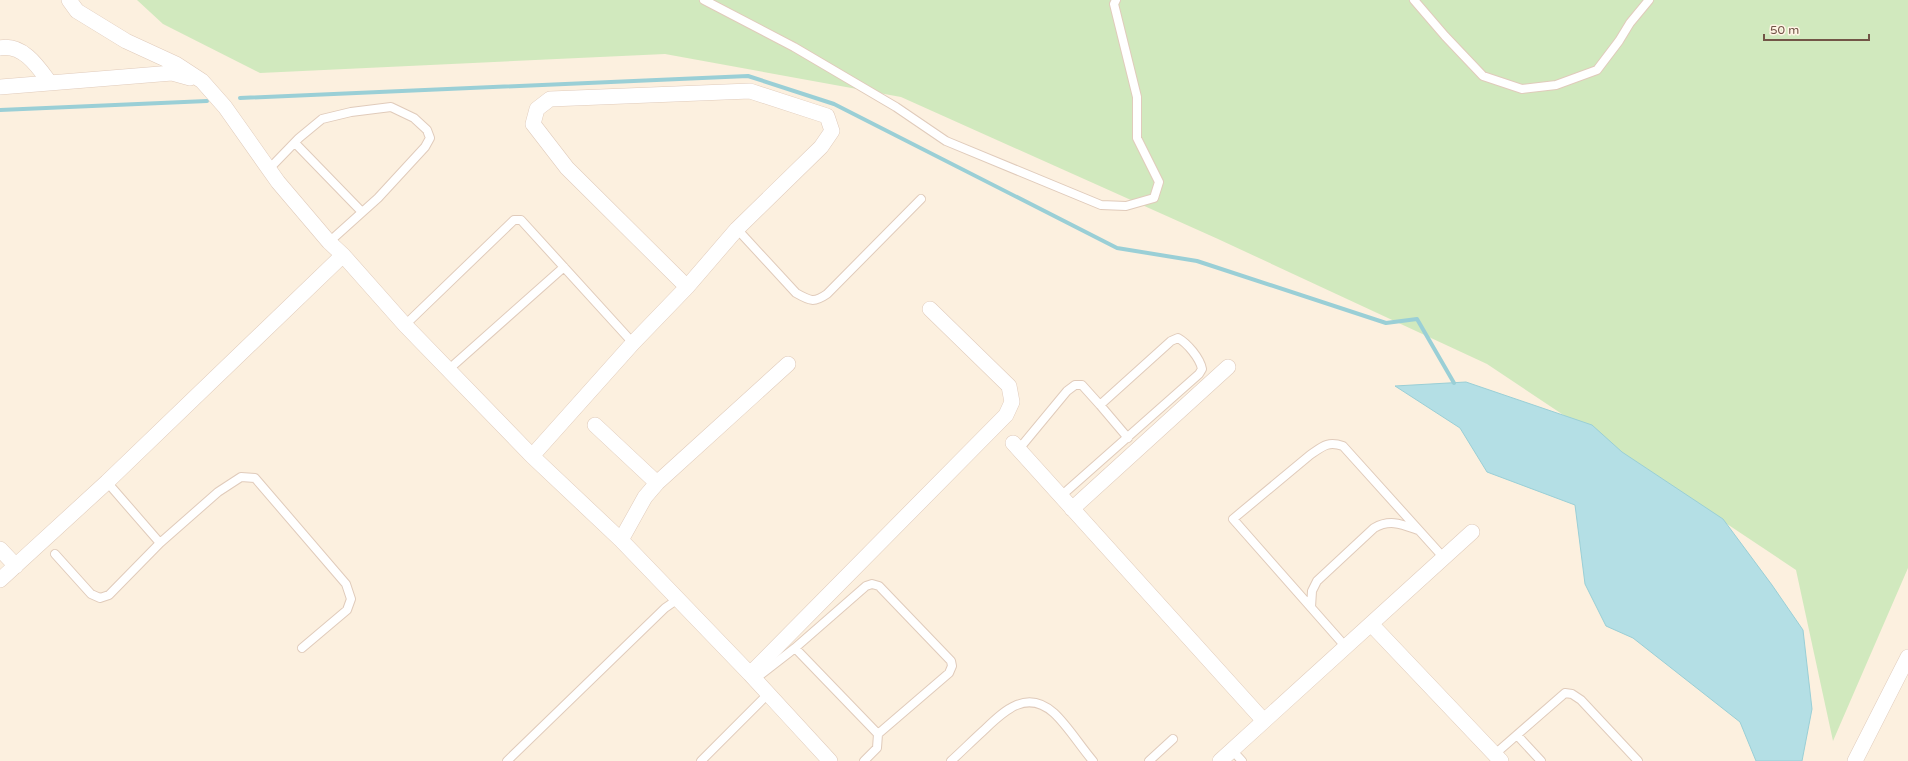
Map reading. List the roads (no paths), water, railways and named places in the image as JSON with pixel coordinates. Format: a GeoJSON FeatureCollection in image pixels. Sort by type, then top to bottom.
{"type":"FeatureCollection","features":[{"type":"Feature","properties":{"kind":"street"},"geometry":{"type":"LineString","coordinates":[[69,0],[77,11],[126,41],[176,64],[202,81],[225,107],[269,169],[329,242],[343,255],[405,325],[532,456],[621,540],[752,676],[830,761]]}},
{"type":"Feature","properties":{"kind":"street"},"geometry":{"type":"LineString","coordinates":[[0,48],[4,47],[19,50],[34,62],[50,83]]}},
{"type":"Feature","properties":{"kind":"street"},"geometry":{"type":"LineString","coordinates":[[0,87],[172,73],[202,81]]}},
{"type":"Feature","properties":{"kind":"street"},"geometry":{"type":"LineString","coordinates":[[532,456],[633,343],[687,287],[737,229],[821,146],[832,131],[826,116],[750,91],[550,99],[536,109],[532,124],[568,168],[687,287]]}},
{"type":"Feature","properties":{"kind":"street"},"geometry":{"type":"LineString","coordinates":[[0,580],[107,482],[343,255]]}},
{"type":"Feature","properties":{"kind":"street"},"geometry":{"type":"LineString","coordinates":[[752,676],[1006,415],[1012,402],[1009,386],[930,309]]}},
{"type":"Feature","properties":{"kind":"street"},"geometry":{"type":"LineString","coordinates":[[621,540],[645,497],[657,483],[788,364]]}},
{"type":"Feature","properties":{"kind":"street"},"geometry":{"type":"LineString","coordinates":[[1072,509],[1228,367]]}},
{"type":"Feature","properties":{"kind":"street"},"geometry":{"type":"LineString","coordinates":[[595,425],[657,483]]}},
{"type":"Feature","properties":{"kind":"street"},"geometry":{"type":"LineString","coordinates":[[1016,446],[1264,721]]}},
{"type":"Feature","properties":{"kind":"street"},"geometry":{"type":"LineString","coordinates":[[1220,761],[1237,756],[1264,721],[1472,532]]}},
{"type":"Feature","properties":{"kind":"street"},"geometry":{"type":"LineString","coordinates":[[0,548],[16,566]]}},
{"type":"Feature","properties":{"kind":"street"},"geometry":{"type":"LineString","coordinates":[[1371,624],[1498,758]]}},
{"type":"Feature","properties":{"kind":"street"},"geometry":{"type":"LineString","coordinates":[[1855,761],[1908,657]]}},
{"type":"Feature","properties":{"kind":"lane"},"geometry":{"type":"LineString","coordinates":[[704,0],[794,46],[896,107],[946,141],[1101,205],[1126,206],[1154,198],[1159,182],[1137,138],[1137,97],[1114,4],[1116,0]]}},
{"type":"Feature","properties":{"kind":"lane"},"geometry":{"type":"LineString","coordinates":[[1414,0],[1482,76],[1522,89],[1556,85],[1597,70],[1619,41],[1630,23],[1649,0]]}},
{"type":"Feature","properties":{"kind":"lane"},"geometry":{"type":"LineString","coordinates":[[269,169],[322,119],[351,112],[391,106],[414,118],[427,130],[430,138],[425,147],[378,198],[329,242]]}},
{"type":"Feature","properties":{"kind":"lane"},"geometry":{"type":"LineString","coordinates":[[295,143],[362,212]]}},
{"type":"Feature","properties":{"kind":"lane"},"geometry":{"type":"LineString","coordinates":[[737,229],[796,293],[808,300],[818,300],[827,294],[921,199]]}},
{"type":"Feature","properties":{"kind":"lane"},"geometry":{"type":"LineString","coordinates":[[405,325],[514,220],[521,220],[633,343]]}},
{"type":"Feature","properties":{"kind":"lane"},"geometry":{"type":"LineString","coordinates":[[448,370],[564,267]]}},
{"type":"Feature","properties":{"kind":"lane"},"geometry":{"type":"LineString","coordinates":[[1061,496],[1199,374],[1202,368],[1201,363],[1183,341],[1178,338],[1171,341],[1100,405]]}},
{"type":"Feature","properties":{"kind":"lane"},"geometry":{"type":"LineString","coordinates":[[1016,446],[1067,391],[1075,385],[1082,385],[1128,438]]}},
{"type":"Feature","properties":{"kind":"lane"},"geometry":{"type":"LineString","coordinates":[[1346,646],[1233,519],[1310,455],[1323,446],[1333,443],[1343,446],[1444,558]]}},
{"type":"Feature","properties":{"kind":"lane"},"geometry":{"type":"LineString","coordinates":[[55,554],[91,594],[100,598],[109,594],[160,543],[218,492],[241,478],[255,478],[346,584],[352,598],[346,610],[302,648]]}},
{"type":"Feature","properties":{"kind":"lane"},"geometry":{"type":"LineString","coordinates":[[107,482],[160,543]]}},
{"type":"Feature","properties":{"kind":"lane"},"geometry":{"type":"LineString","coordinates":[[1311,607],[1312,591],[1317,581],[1374,528],[1383,523],[1397,522],[1421,531]]}},
{"type":"Feature","properties":{"kind":"lane"},"geometry":{"type":"LineString","coordinates":[[752,676],[795,648],[866,586],[872,584],[880,586],[951,661],[952,666],[949,673],[878,734],[877,748],[864,761]]}},
{"type":"Feature","properties":{"kind":"lane"},"geometry":{"type":"LineString","coordinates":[[506,761],[664,608],[678,599]]}},
{"type":"Feature","properties":{"kind":"lane"},"geometry":{"type":"LineString","coordinates":[[795,648],[878,734]]}},
{"type":"Feature","properties":{"kind":"lane"},"geometry":{"type":"LineString","coordinates":[[1498,758],[1516,735],[1565,693],[1572,694],[1581,700],[1638,761]]}},
{"type":"Feature","properties":{"kind":"lane"},"geometry":{"type":"LineString","coordinates":[[701,761],[768,694]]}},
{"type":"Feature","properties":{"kind":"lane"},"geometry":{"type":"LineString","coordinates":[[951,761],[1005,710],[1019,704],[1031,702],[1045,707],[1054,713],[1093,761]]}},
{"type":"Feature","properties":{"kind":"lane"},"geometry":{"type":"LineString","coordinates":[[1516,735],[1541,761]]}},
{"type":"Feature","properties":{"kind":"lane"},"geometry":{"type":"LineString","coordinates":[[1149,761],[1173,739]]}},
{"type":"Feature","properties":{"kind":"water"},"geometry":{"type":"Polygon","coordinates":[[[1466,382],[1592,425],[1622,452],[1723,519],[1803,630],[1812,709],[1802,761],[1756,761],[1740,722],[1633,638],[1606,626],[1585,584],[1575,505],[1487,472],[1460,428],[1395,386],[1466,382]]]}},
{"type":"Feature","properties":{"kind":"waterway"},"geometry":{"type":"LineString","coordinates":[[240,98],[748,76],[834,104],[1117,248],[1197,261],[1386,323],[1417,319],[1454,383]]}},
{"type":"Feature","properties":{"kind":"waterway"},"geometry":{"type":"LineString","coordinates":[[0,110],[207,101]]}}]}
